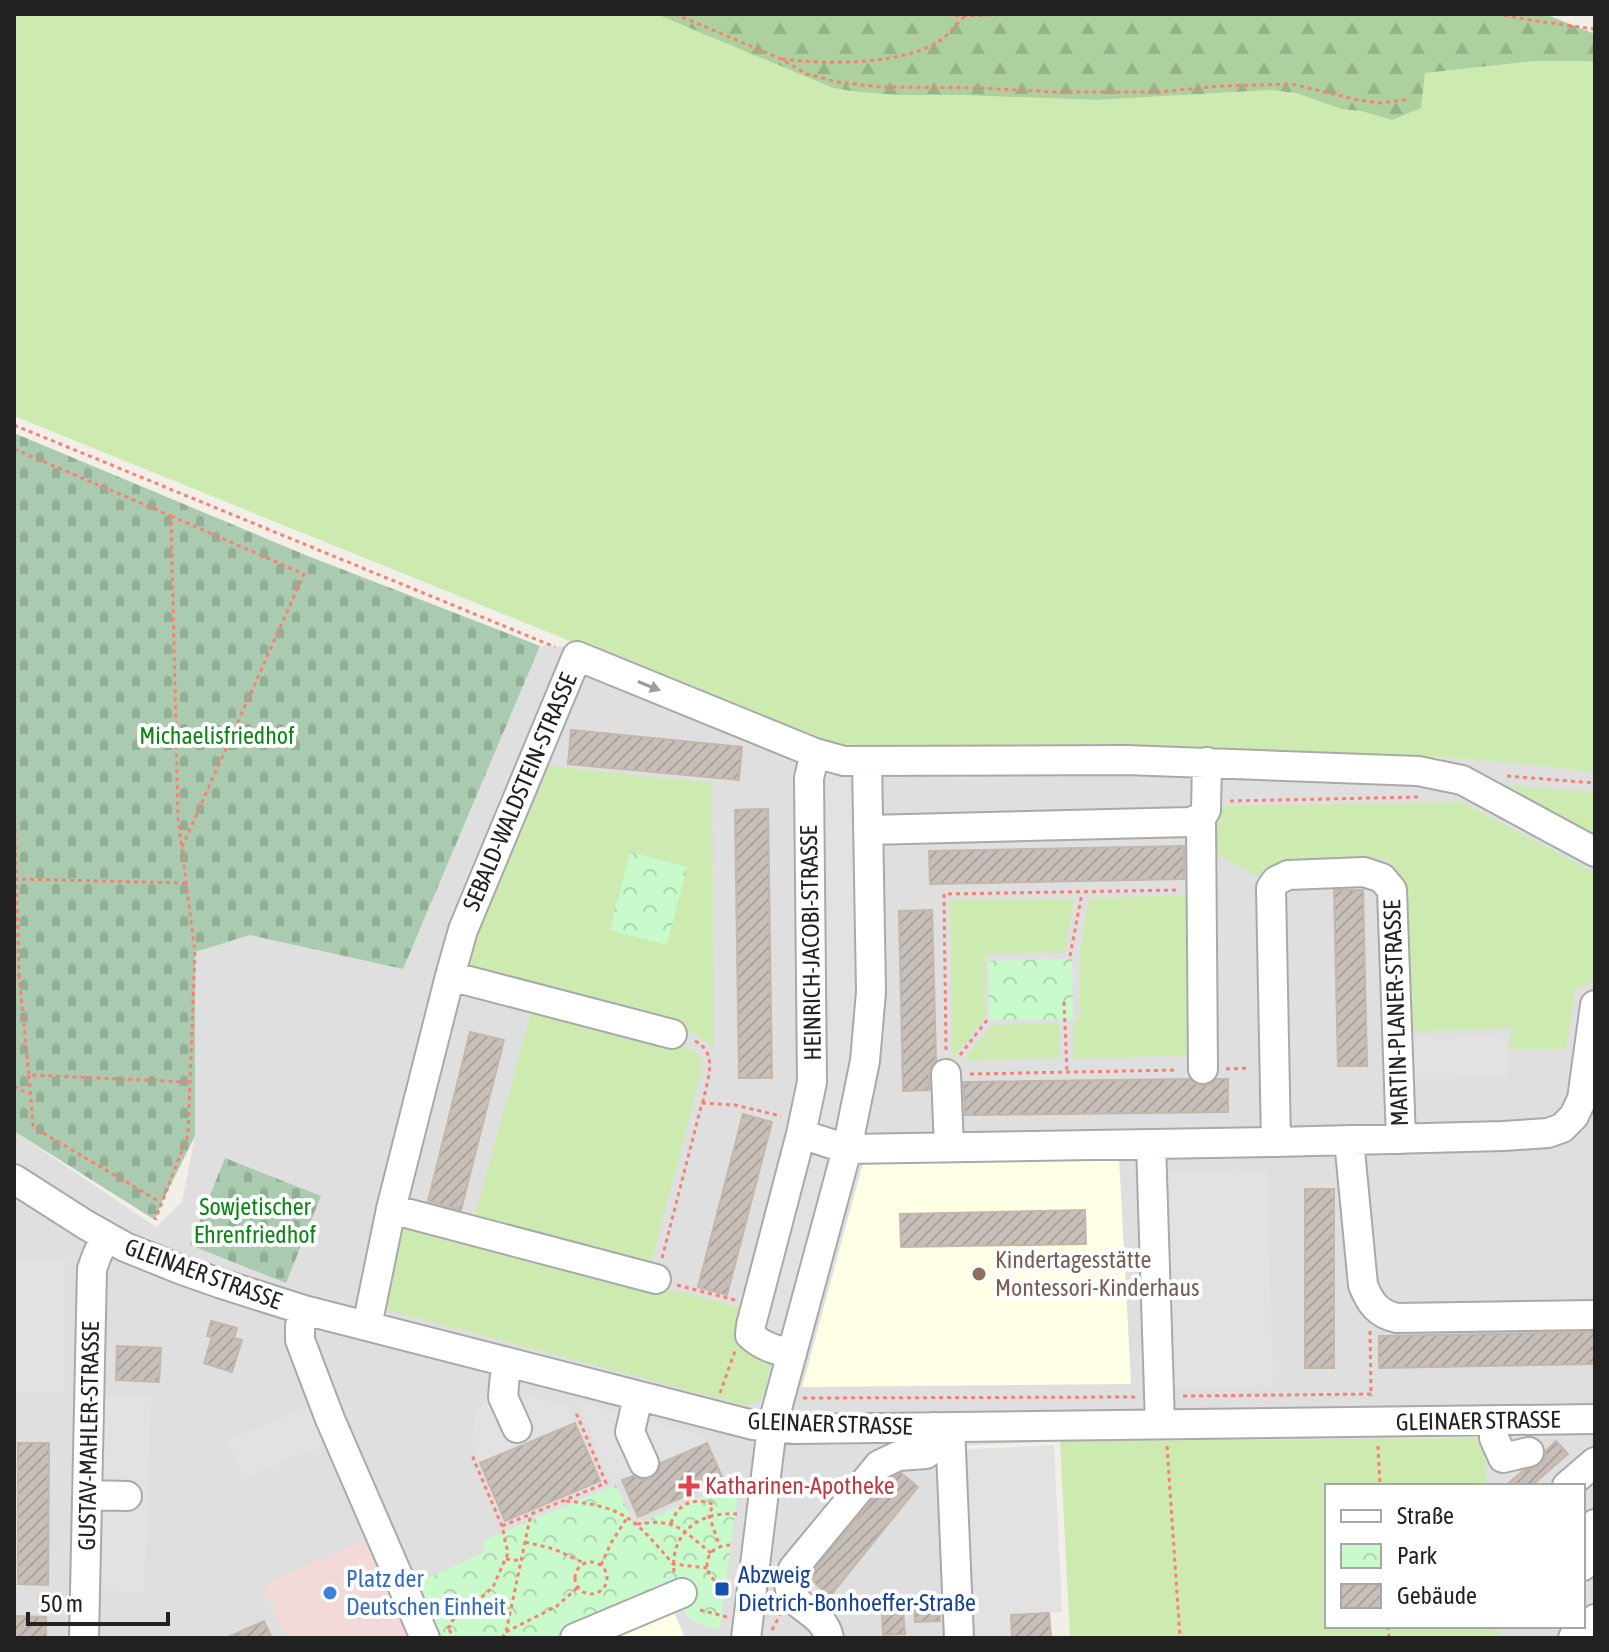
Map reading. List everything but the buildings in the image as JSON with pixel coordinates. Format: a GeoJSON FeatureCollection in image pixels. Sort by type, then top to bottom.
{"type":"FeatureCollection","features":[{"type":"Feature","properties":{"kind":"street","name":"SEBALD-WALDSTEIN-STRASSE"},"geometry":{"type":"LineString","coordinates":[[367,1326],[391,1209],[463,930],[577,656],[815,753],[844,761],[1126,760],[1386,769],[1441,774],[1486,792],[1595,852]]}},
{"type":"Feature","properties":{"kind":"street","name":"HEINRICH-JACOBI-STRASSE"},"geometry":{"type":"LineString","coordinates":[[750,1335],[812,1082],[809,778],[815,753]]}},
{"type":"Feature","properties":{"kind":"street"},"geometry":{"type":"LineString","coordinates":[[747,1628],[772,1427],[847,1149],[865,1061],[871,992],[867,761]]}},
{"type":"Feature","properties":{"kind":"street"},"geometry":{"type":"LineString","coordinates":[[1203,1069],[1202,889],[1207,762]]}},
{"type":"Feature","properties":{"kind":"street"},"geometry":{"type":"LineString","coordinates":[[868,830],[1190,822],[1204,809]]}},
{"type":"Feature","properties":{"kind":"street","name":"MARTIN-PLANER-STRASSE"},"geometry":{"type":"LineString","coordinates":[[1276,1142],[1271,888],[1276,881],[1288,875],[1364,872],[1382,878],[1392,890],[1401,1139]]}},
{"type":"Feature","properties":{"kind":"street"},"geometry":{"type":"LineString","coordinates":[[450,976],[672,1034]]}},
{"type":"Feature","properties":{"kind":"street","name":"MARTIN-PLANER-STRASSE"},"geometry":{"type":"LineString","coordinates":[[847,1149],[1276,1142],[1548,1133],[1562,1128],[1574,1116],[1582,1099],[1595,1005]]}},
{"type":"Feature","properties":{"kind":"street"},"geometry":{"type":"LineString","coordinates":[[946,1074],[949,1147]]}},
{"type":"Feature","properties":{"kind":"street"},"geometry":{"type":"LineString","coordinates":[[802,1128],[847,1149]]}},
{"type":"Feature","properties":{"kind":"street"},"geometry":{"type":"LineString","coordinates":[[1349,1140],[1363,1285],[1378,1310],[1397,1318],[1595,1315]]}},
{"type":"Feature","properties":{"kind":"street"},"geometry":{"type":"LineString","coordinates":[[1151,1144],[1159,1410]]}},
{"type":"Feature","properties":{"kind":"street","name":"GLEINAER STRASSE"},"geometry":{"type":"LineString","coordinates":[[14,1179],[106,1237],[182,1270],[304,1310],[753,1425],[942,1427],[1159,1410],[1371,1408],[1494,1421],[1595,1419]]}},
{"type":"Feature","properties":{"kind":"street"},"geometry":{"type":"LineString","coordinates":[[391,1209],[656,1279]]}},
{"type":"Feature","properties":{"kind":"street","name":"GUSTAV-MAHLER-STRASSE"},"geometry":{"type":"LineString","coordinates":[[84,1638],[92,1269],[106,1237]]}},
{"type":"Feature","properties":{"kind":"street"},"geometry":{"type":"LineString","coordinates":[[304,1310],[300,1340],[330,1419],[436,1633]]}},
{"type":"Feature","properties":{"kind":"street"},"geometry":{"type":"LineString","coordinates":[[750,1335],[768,1348],[792,1354]]}},
{"type":"Feature","properties":{"kind":"street"},"geometry":{"type":"LineString","coordinates":[[506,1363],[503,1397],[517,1428]]}},
{"type":"Feature","properties":{"kind":"street"},"geometry":{"type":"LineString","coordinates":[[638,1397],[630,1432],[644,1463]]}},
{"type":"Feature","properties":{"kind":"street"},"geometry":{"type":"LineString","coordinates":[[1494,1421],[1494,1438],[1503,1458],[1529,1452]]}},
{"type":"Feature","properties":{"kind":"street"},"geometry":{"type":"LineString","coordinates":[[829,1638],[825,1625],[800,1604],[788,1588],[793,1569],[879,1465],[898,1456],[926,1454],[932,1449],[942,1427]]}},
{"type":"Feature","properties":{"kind":"street"},"geometry":{"type":"LineString","coordinates":[[942,1427],[959,1638]]}},
{"type":"Feature","properties":{"kind":"street"},"geometry":{"type":"LineString","coordinates":[[1569,1484],[1595,1462]]}},
{"type":"Feature","properties":{"kind":"street"},"geometry":{"type":"LineString","coordinates":[[88,1495],[127,1496]]}},
{"type":"Feature","properties":{"kind":"street"},"geometry":{"type":"LineString","coordinates":[[575,1638],[682,1593]]}},
{"type":"Feature","properties":{"kind":"path"},"geometry":{"type":"LineString","coordinates":[[675,14],[779,58],[807,74],[837,82],[881,87],[1055,92],[1158,92],[1292,84],[1381,103],[1410,99]]}},
{"type":"Feature","properties":{"kind":"path"},"geometry":{"type":"LineString","coordinates":[[939,14],[1018,14]]}},
{"type":"Feature","properties":{"kind":"path"},"geometry":{"type":"LineString","coordinates":[[1496,14],[1595,29]]}},
{"type":"Feature","properties":{"kind":"path"},"geometry":{"type":"LineString","coordinates":[[779,58],[813,63],[912,55],[941,41],[965,16]]}},
{"type":"Feature","properties":{"kind":"path"},"geometry":{"type":"LineString","coordinates":[[14,425],[577,656]]}},
{"type":"Feature","properties":{"kind":"path"},"geometry":{"type":"LineString","coordinates":[[14,449],[304,574],[182,847]]}},
{"type":"Feature","properties":{"kind":"path"},"geometry":{"type":"LineString","coordinates":[[155,1220],[188,1135],[195,952],[178,818],[171,516]]}},
{"type":"Feature","properties":{"kind":"path"},"geometry":{"type":"LineString","coordinates":[[1508,776],[1595,783]]}},
{"type":"Feature","properties":{"kind":"path"},"geometry":{"type":"LineString","coordinates":[[14,797],[19,975],[33,1127],[162,1202]]}},
{"type":"Feature","properties":{"kind":"path"},"geometry":{"type":"LineString","coordinates":[[1204,809],[1418,797]]}},
{"type":"Feature","properties":{"kind":"path"},"geometry":{"type":"LineString","coordinates":[[15,880],[186,883]]}},
{"type":"Feature","properties":{"kind":"path"},"geometry":{"type":"LineString","coordinates":[[946,1074],[944,894],[1202,889]]}},
{"type":"Feature","properties":{"kind":"path"},"geometry":{"type":"LineString","coordinates":[[1070,956],[1082,892]]}},
{"type":"Feature","properties":{"kind":"path"},"geometry":{"type":"LineString","coordinates":[[14,973],[19,975]]}},
{"type":"Feature","properties":{"kind":"path"},"geometry":{"type":"LineString","coordinates":[[1064,1002],[1067,1072]]}},
{"type":"Feature","properties":{"kind":"path"},"geometry":{"type":"LineString","coordinates":[[946,1074],[987,1020]]}},
{"type":"Feature","properties":{"kind":"path"},"geometry":{"type":"LineString","coordinates":[[672,1034],[700,1043],[711,1064],[656,1279],[756,1305]]}},
{"type":"Feature","properties":{"kind":"path"},"geometry":{"type":"LineString","coordinates":[[946,1074],[1274,1068]]}},
{"type":"Feature","properties":{"kind":"path"},"geometry":{"type":"LineString","coordinates":[[29,1075],[190,1082]]}},
{"type":"Feature","properties":{"kind":"path"},"geometry":{"type":"LineString","coordinates":[[14,1086],[29,1094]]}},
{"type":"Feature","properties":{"kind":"path"},"geometry":{"type":"LineString","coordinates":[[702,1103],[735,1105],[802,1128]]}},
{"type":"Feature","properties":{"kind":"path"},"geometry":{"type":"LineString","coordinates":[[1378,1310],[1370,1326],[1371,1408],[1377,1434],[1380,1484]]}},
{"type":"Feature","properties":{"kind":"path"},"geometry":{"type":"LineString","coordinates":[[712,1416],[737,1344],[750,1335]]}},
{"type":"Feature","properties":{"kind":"path"},"geometry":{"type":"LineString","coordinates":[[797,1398],[1159,1410],[1371,1408]]}},
{"type":"Feature","properties":{"kind":"path"},"geometry":{"type":"LineString","coordinates":[[1159,1410],[1167,1440],[1180,1638]]}},
{"type":"Feature","properties":{"kind":"path"},"geometry":{"type":"LineString","coordinates":[[502,1526],[606,1483],[602,1466],[577,1415],[572,1417]]}},
{"type":"Feature","properties":{"kind":"path"},"geometry":{"type":"LineString","coordinates":[[436,1633],[458,1611],[475,1603],[493,1587],[506,1559],[508,1546],[473,1458],[477,1456]]}},
{"type":"Feature","properties":{"kind":"path"},"geometry":{"type":"LineString","coordinates":[[671,1523],[682,1505],[703,1500],[713,1504],[709,1516],[720,1545]]}},
{"type":"Feature","properties":{"kind":"path"},"geometry":{"type":"LineString","coordinates":[[561,1501],[601,1506],[637,1524],[673,1564],[707,1568]]}},
{"type":"Feature","properties":{"kind":"path"},"geometry":{"type":"LineString","coordinates":[[747,1628],[700,1610],[686,1600],[677,1585],[673,1564],[675,1551],[685,1532],[696,1522],[719,1513],[760,1517]]}},
{"type":"Feature","properties":{"kind":"path"},"geometry":{"type":"LineString","coordinates":[[502,1638],[506,1632],[531,1514]]}},
{"type":"Feature","properties":{"kind":"path"},"geometry":{"type":"LineString","coordinates":[[601,1565],[627,1518]]}},
{"type":"Feature","properties":{"kind":"path"},"geometry":{"type":"LineString","coordinates":[[637,1524],[655,1521],[671,1523],[711,1553]]}},
{"type":"Feature","properties":{"kind":"path"},"geometry":{"type":"LineString","coordinates":[[525,1542],[554,1549],[584,1563]]}},
{"type":"Feature","properties":{"kind":"path"},"geometry":{"type":"LineString","coordinates":[[751,1589],[716,1583],[707,1568],[708,1556],[720,1545],[756,1548]]}},
{"type":"Feature","properties":{"kind":"path"},"geometry":{"type":"LineString","coordinates":[[506,1559],[521,1561]]}},
{"type":"Feature","properties":{"kind":"path"},"geometry":{"type":"LineString","coordinates":[[584,1563],[601,1565],[607,1574],[602,1590],[592,1594],[578,1587],[575,1574],[584,1563]]}},
{"type":"Feature","properties":{"kind":"path"},"geometry":{"type":"LineString","coordinates":[[506,1632],[557,1606],[578,1587]]}},
{"type":"Feature","properties":{"kind":"shaded area"},"geometry":{"type":"Polygon","coordinates":[[[540,646],[581,647],[920,747],[1048,745],[1363,754],[1541,765],[1595,773],[1595,1638],[1499,1638],[1499,1628],[1585,1628],[1585,1484],[1487,1484],[1483,1438],[1060,1441],[936,1447],[945,1636],[14,1638],[14,1131],[156,1227],[182,1202],[195,1136],[195,952],[250,935],[403,969],[540,646]]]}},
{"type":"Feature","properties":{"kind":"shaded area"},"geometry":{"type":"Polygon","coordinates":[[[831,768],[854,774],[862,980],[855,1060],[787,1341],[763,1335],[804,1152],[820,772],[831,768]]]}},
{"type":"Feature","properties":{"kind":"shaded area"},"geometry":{"type":"Polygon","coordinates":[[[1507,1037],[1507,1078],[1408,1079],[1408,1038],[1507,1037]]]}},
{"type":"Feature","properties":{"kind":"shaded area","name":"Kindertagesstätte Montessori-Kinderhaus"},"geometry":{"type":"Polygon","coordinates":[[[1119,1157],[1131,1384],[802,1387],[863,1163],[1119,1157]]]}},
{"type":"Feature","properties":{"kind":"shaded area"},"geometry":{"type":"Polygon","coordinates":[[[1267,1170],[1273,1386],[1167,1389],[1161,1173],[1267,1170]]]}},
{"type":"Feature","properties":{"kind":"shaded area"},"geometry":{"type":"Polygon","coordinates":[[[14,1261],[65,1261],[65,1393],[14,1393],[14,1261]]]}},
{"type":"Feature","properties":{"kind":"shaded area"},"geometry":{"type":"Polygon","coordinates":[[[493,1391],[567,1405],[575,1423],[480,1463],[472,1443],[475,1414],[493,1391]]]}},
{"type":"Feature","properties":{"kind":"shaded area"},"geometry":{"type":"Polygon","coordinates":[[[100,1395],[151,1397],[145,1592],[94,1591],[100,1395]]]}},
{"type":"Feature","properties":{"kind":"shaded area"},"geometry":{"type":"Polygon","coordinates":[[[578,1402],[699,1434],[707,1443],[612,1485],[578,1402]]]}},
{"type":"Feature","properties":{"kind":"shaded area"},"geometry":{"type":"Polygon","coordinates":[[[313,1404],[329,1443],[244,1478],[227,1440],[313,1404]]]}},
{"type":"Feature","properties":{"kind":"shaded area"},"geometry":{"type":"Polygon","coordinates":[[[1054,1445],[1062,1612],[1012,1615],[1012,1638],[912,1638],[945,1635],[936,1451],[1054,1445]]]}},
{"type":"Feature","properties":{"kind":"shaded area","name":"Platz der Deutschen Einheit"},"geometry":{"type":"Polygon","coordinates":[[[369,1538],[413,1638],[287,1638],[263,1585],[369,1538]]]}},
{"type":"Feature","properties":{"kind":"shaded area"},"geometry":{"type":"Polygon","coordinates":[[[673,1610],[685,1638],[610,1638],[673,1610]]]}},
{"type":"Feature","properties":{"kind":"green space"},"geometry":{"type":"Polygon","coordinates":[[[14,14],[656,14],[833,88],[895,95],[1097,100],[1270,90],[1296,93],[1341,109],[1392,120],[1425,73],[1536,61],[1595,63],[1595,773],[1493,761],[1324,752],[1080,745],[822,743],[14,416],[14,14]]]}},
{"type":"Feature","properties":{"kind":"green space"},"geometry":{"type":"Polygon","coordinates":[[[656,14],[1545,14],[1595,34],[1595,63],[1536,61],[1425,73],[1421,108],[1392,120],[1341,109],[1296,93],[1270,90],[1097,100],[895,95],[833,88],[656,14]]]}},
{"type":"Feature","properties":{"kind":"green space","name":"Michaelisfriedhof"},"geometry":{"type":"Polygon","coordinates":[[[14,433],[308,556],[540,646],[403,969],[250,935],[195,952],[195,1136],[155,1220],[14,1131],[14,433]]]}},
{"type":"Feature","properties":{"kind":"green space"},"geometry":{"type":"Polygon","coordinates":[[[541,765],[712,783],[714,1049],[697,1034],[459,968],[541,765]]]}},
{"type":"Feature","properties":{"kind":"green space"},"geometry":{"type":"Polygon","coordinates":[[[1480,783],[1595,792],[1595,845],[1480,783]]]}},
{"type":"Feature","properties":{"kind":"green space"},"geometry":{"type":"Polygon","coordinates":[[[1462,802],[1595,873],[1595,976],[1589,985],[1575,988],[1566,1049],[1510,1049],[1511,1028],[1407,1032],[1403,883],[1396,869],[1383,858],[1280,862],[1269,875],[1257,876],[1214,852],[1220,806],[1462,802]]]}},
{"type":"Feature","properties":{"kind":"green space"},"geometry":{"type":"Polygon","coordinates":[[[630,852],[687,867],[667,945],[610,930],[630,852]]]}},
{"type":"Feature","properties":{"kind":"green space"},"geometry":{"type":"Polygon","coordinates":[[[1188,895],[1189,1055],[1073,1059],[1073,1023],[1080,1019],[1079,955],[1089,898],[1188,895]]]}},
{"type":"Feature","properties":{"kind":"green space"},"geometry":{"type":"Polygon","coordinates":[[[950,899],[1074,900],[1064,952],[985,954],[985,1017],[952,1060],[950,899]]]}},
{"type":"Feature","properties":{"kind":"green space"},"geometry":{"type":"Polygon","coordinates":[[[1072,959],[1073,1019],[989,1020],[988,961],[1072,959]]]}},
{"type":"Feature","properties":{"kind":"green space"},"geometry":{"type":"Polygon","coordinates":[[[533,1006],[691,1049],[699,1056],[703,1065],[650,1268],[473,1222],[533,1006]]]}},
{"type":"Feature","properties":{"kind":"green space"},"geometry":{"type":"Polygon","coordinates":[[[1059,1023],[1060,1058],[963,1060],[992,1025],[1059,1023]]]}},
{"type":"Feature","properties":{"kind":"green space","name":"Sowjetischer Ehrenfriedhof"},"geometry":{"type":"Polygon","coordinates":[[[225,1158],[321,1196],[286,1283],[190,1245],[225,1158]]]}},
{"type":"Feature","properties":{"kind":"green space"},"geometry":{"type":"Polygon","coordinates":[[[398,1222],[744,1308],[773,1357],[763,1398],[748,1406],[387,1310],[398,1222]]]}},
{"type":"Feature","properties":{"kind":"green space"},"geometry":{"type":"Polygon","coordinates":[[[1483,1438],[1487,1484],[1325,1484],[1325,1628],[1499,1628],[1499,1638],[1070,1638],[1060,1441],[1483,1438]]]}},
{"type":"Feature","properties":{"kind":"green space"},"geometry":{"type":"Polygon","coordinates":[[[740,1479],[719,1631],[688,1616],[671,1586],[555,1638],[430,1638],[407,1587],[485,1552],[482,1541],[616,1485],[634,1526],[740,1479]]]}},
{"type":"Feature","properties":{"kind":"place","name":"Kindertagesstätte Montessori-Kinderhaus"},"geometry":{"type":"Point","coordinates":[979,1274]}},
{"type":"Feature","properties":{"kind":"place","name":"Katharinen-Apotheke"},"geometry":{"type":"Point","coordinates":[689,1486]}},
{"type":"Feature","properties":{"kind":"place","name":"Abzweig Dietrich-Bonhoeffer-Straße"},"geometry":{"type":"Point","coordinates":[722,1589]}},
{"type":"Feature","properties":{"kind":"place","name":"Platz der Deutschen Einheit"},"geometry":{"type":"Point","coordinates":[330,1593]}}]}
